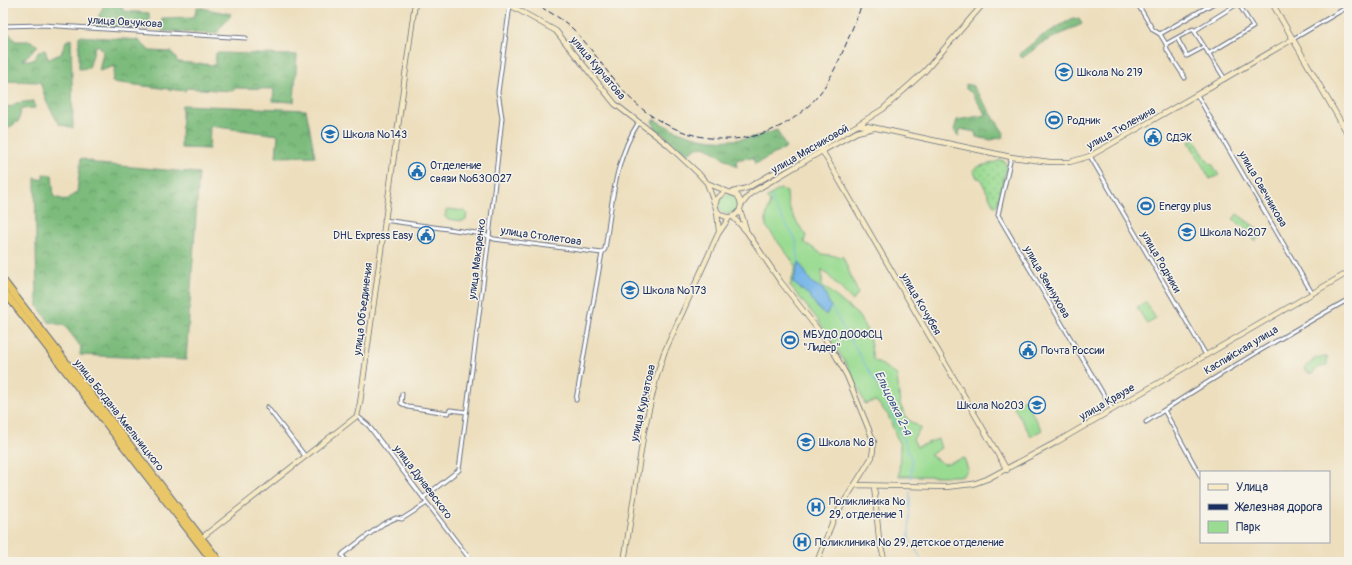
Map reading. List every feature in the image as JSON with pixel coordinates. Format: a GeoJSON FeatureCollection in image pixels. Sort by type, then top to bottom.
{"type":"FeatureCollection","features":[{"type":"Feature","properties":{"kind":"highway","name":"улица Богдана Хмельницкого"},"geometry":{"type":"LineString","coordinates":[[3,280],[16,301],[156,483],[199,540],[213,562]]}},
{"type":"Feature","properties":{"kind":"highway","name":"улица Богдана Хмельницкого"},"geometry":{"type":"LineString","coordinates":[[3,290],[16,301]]}},
{"type":"Feature","properties":{"kind":"highway","name":"улица Богдана Хмельницкого"},"geometry":{"type":"LineString","coordinates":[[199,540],[220,562]]}},
{"type":"Feature","properties":{"kind":"street","name":"улица Объединения"},"geometry":{"type":"LineString","coordinates":[[356,416],[360,404],[384,220],[415,3]]}},
{"type":"Feature","properties":{"kind":"street","name":"улица Мясниковой"},"geometry":{"type":"LineString","coordinates":[[742,204],[751,193],[883,109],[925,71],[984,3]]}},
{"type":"Feature","properties":{"kind":"street"},"geometry":{"type":"LineString","coordinates":[[1137,3],[1152,30],[1160,34],[1166,44],[1167,50],[1185,78]]}},
{"type":"Feature","properties":{"kind":"street"},"geometry":{"type":"LineString","coordinates":[[1160,34],[1214,3]]}},
{"type":"Feature","properties":{"kind":"street"},"geometry":{"type":"LineString","coordinates":[[1166,44],[1193,29],[1194,31],[1238,3],[1252,27],[1208,54]]}},
{"type":"Feature","properties":{"kind":"street"},"geometry":{"type":"LineString","coordinates":[[1272,3],[1349,136]]}},
{"type":"Feature","properties":{"kind":"street","name":"улица Курчатова"},"geometry":{"type":"LineString","coordinates":[[508,4],[556,32],[615,104],[686,160],[707,183],[716,203]]}},
{"type":"Feature","properties":{"kind":"street","name":"улица Макаренко"},"geometry":{"type":"LineString","coordinates":[[423,498],[459,470],[489,237],[502,118],[498,92],[508,4]]}},
{"type":"Feature","properties":{"kind":"street","name":"улица Тюленина"},"geometry":{"type":"LineString","coordinates":[[876,128],[1011,158],[1050,162],[1070,162],[1090,156],[1349,6]]}},
{"type":"Feature","properties":{"kind":"street","name":"улица Овчукова"},"geometry":{"type":"LineString","coordinates":[[3,26],[43,25],[246,38]]}},
{"type":"Feature","properties":{"kind":"street"},"geometry":{"type":"LineString","coordinates":[[1194,31],[1225,79]]}},
{"type":"Feature","properties":{"kind":"street"},"geometry":{"type":"LineString","coordinates":[[1176,38],[1187,56],[1204,47]]}},
{"type":"Feature","properties":{"kind":"street","name":"улица Свечникова"},"geometry":{"type":"LineString","coordinates":[[1197,95],[1312,294]]}},
{"type":"Feature","properties":{"kind":"street"},"geometry":{"type":"LineString","coordinates":[[576,400],[602,253],[605,249],[617,174],[626,146],[639,122]]}},
{"type":"Feature","properties":{"kind":"street","name":"улица Мясниковой"},"geometry":{"type":"LineString","coordinates":[[858,125],[876,128]]}},
{"type":"Feature","properties":{"kind":"street","name":"улица Мясниковой"},"geometry":{"type":"LineString","coordinates":[[733,192],[747,188],[857,132],[876,128]]}},
{"type":"Feature","properties":{"kind":"street","name":"улица Кочубея"},"geometry":{"type":"LineString","coordinates":[[821,149],[1007,470]]}},
{"type":"Feature","properties":{"kind":"street","name":"улица Родники"},"geometry":{"type":"LineString","coordinates":[[1090,156],[1206,356]]}},
{"type":"Feature","properties":{"kind":"street","name":"улица Земнухова"},"geometry":{"type":"LineString","coordinates":[[1011,158],[998,216],[1112,410]]}},
{"type":"Feature","properties":{"kind":"street","name":"улица Курчатова"},"geometry":{"type":"LineString","coordinates":[[707,183],[726,192]]}},
{"type":"Feature","properties":{"kind":"street"},"geometry":{"type":"LineString","coordinates":[[718,234],[719,225],[716,203],[717,198],[726,192],[733,192],[740,199],[742,204],[740,210],[731,217]]}},
{"type":"Feature","properties":{"kind":"street"},"geometry":{"type":"LineString","coordinates":[[740,210],[747,232]]}},
{"type":"Feature","properties":{"kind":"street"},"geometry":{"type":"LineString","coordinates":[[717,211],[720,215],[731,217],[747,232],[780,282],[823,336],[847,376],[871,434],[874,450],[868,466],[834,518],[817,562]]}},
{"type":"Feature","properties":{"kind":"street","name":"улица Курчатова"},"geometry":{"type":"LineString","coordinates":[[624,562],[644,431],[656,379],[664,353],[718,234],[731,217]]}},
{"type":"Feature","properties":{"kind":"street","name":"улица Столетова"},"geometry":{"type":"LineString","coordinates":[[384,220],[602,253]]}},
{"type":"Feature","properties":{"kind":"street","name":"улица Краузе"},"geometry":{"type":"LineString","coordinates":[[855,485],[946,487],[973,484],[1007,470],[1349,272]]}},
{"type":"Feature","properties":{"kind":"street","name":"Каспийская улица"},"geometry":{"type":"LineString","coordinates":[[1146,422],[1200,385],[1268,344],[1349,299]]}},
{"type":"Feature","properties":{"kind":"street"},"geometry":{"type":"LineString","coordinates":[[402,394],[401,403],[408,407],[448,413],[450,410],[466,412]]}},
{"type":"Feature","properties":{"kind":"street"},"geometry":{"type":"LineString","coordinates":[[267,407],[305,456]]}},
{"type":"Feature","properties":{"kind":"street"},"geometry":{"type":"LineString","coordinates":[[1164,410],[1200,474]]}},
{"type":"Feature","properties":{"kind":"street"},"geometry":{"type":"LineString","coordinates":[[199,540],[356,416]]}},
{"type":"Feature","properties":{"kind":"street","name":"улица Дунаевского"},"geometry":{"type":"LineString","coordinates":[[356,416],[368,425],[472,562]]}},
{"type":"Feature","properties":{"kind":"street"},"geometry":{"type":"LineString","coordinates":[[874,486],[879,539],[885,562]]}},
{"type":"Feature","properties":{"kind":"street"},"geometry":{"type":"LineString","coordinates":[[347,562],[342,555],[383,524],[396,518],[402,520],[427,503]]}},
{"type":"Feature","properties":{"kind":"green space"},"geometry":{"type":"Polygon","coordinates":[[[105,3],[121,3],[123,11],[149,13],[149,30],[94,26],[105,3]]]}},
{"type":"Feature","properties":{"kind":"green space"},"geometry":{"type":"Polygon","coordinates":[[[197,7],[231,14],[217,34],[162,31],[162,18],[194,17],[197,7]]]}},
{"type":"Feature","properties":{"kind":"green space"},"geometry":{"type":"Polygon","coordinates":[[[1073,18],[1079,19],[1082,24],[1044,42],[1022,58],[1019,54],[1042,36],[1073,18]]]}},
{"type":"Feature","properties":{"kind":"green space"},"geometry":{"type":"Polygon","coordinates":[[[9,33],[15,41],[31,41],[38,46],[23,60],[34,60],[39,51],[45,50],[48,59],[61,54],[66,41],[71,39],[73,128],[59,124],[47,103],[40,82],[3,81],[3,34],[9,33]]]}},
{"type":"Feature","properties":{"kind":"green space"},"geometry":{"type":"Polygon","coordinates":[[[79,36],[138,40],[150,51],[172,52],[178,62],[215,65],[216,53],[297,55],[294,102],[273,101],[274,89],[236,88],[232,91],[186,88],[185,91],[112,82],[115,66],[99,71],[103,52],[99,45],[95,47],[89,68],[79,69],[79,36]]]}},
{"type":"Feature","properties":{"kind":"green space"},"geometry":{"type":"Polygon","coordinates":[[[966,84],[973,86],[1004,133],[1003,137],[991,140],[976,137],[975,132],[960,129],[959,137],[954,130],[957,120],[986,115],[972,93],[966,89],[966,84]]]}},
{"type":"Feature","properties":{"kind":"green space"},"geometry":{"type":"Polygon","coordinates":[[[34,101],[35,108],[21,109],[19,121],[7,129],[6,138],[3,139],[3,105],[11,107],[16,103],[34,101]]]}},
{"type":"Feature","properties":{"kind":"green space"},"geometry":{"type":"Polygon","coordinates":[[[182,105],[306,110],[315,156],[276,157],[278,135],[210,126],[209,149],[181,148],[182,105]]]}},
{"type":"Feature","properties":{"kind":"green space"},"geometry":{"type":"Polygon","coordinates":[[[655,120],[685,134],[715,140],[745,139],[777,130],[786,148],[755,164],[753,158],[739,159],[736,162],[737,167],[707,147],[695,148],[687,154],[656,129],[652,121],[655,120]]]}},
{"type":"Feature","properties":{"kind":"green space"},"geometry":{"type":"Polygon","coordinates":[[[1194,139],[1209,163],[1212,164],[1219,175],[1210,179],[1189,142],[1194,139]]]}},
{"type":"Feature","properties":{"kind":"green space"},"geometry":{"type":"Polygon","coordinates":[[[81,158],[99,164],[199,173],[186,360],[80,355],[81,347],[65,326],[49,322],[37,305],[35,178],[43,180],[43,174],[52,175],[54,197],[66,200],[77,192],[81,158]]]}},
{"type":"Feature","properties":{"kind":"green space"},"geometry":{"type":"Polygon","coordinates":[[[1000,160],[1004,161],[1007,166],[997,206],[994,206],[980,178],[977,178],[973,170],[1000,160]]]}},
{"type":"Feature","properties":{"kind":"green space"},"geometry":{"type":"Polygon","coordinates":[[[780,189],[787,192],[790,210],[806,235],[804,242],[822,254],[843,257],[858,293],[853,301],[822,269],[822,285],[858,315],[869,334],[873,359],[897,375],[900,404],[907,419],[921,428],[913,439],[917,447],[938,439],[941,448],[930,455],[944,464],[964,458],[968,469],[963,476],[899,476],[900,446],[888,415],[876,401],[865,404],[849,368],[818,320],[790,286],[796,266],[766,226],[766,217],[770,202],[766,198],[780,189]]]}},
{"type":"Feature","properties":{"kind":"green space"},"geometry":{"type":"Polygon","coordinates":[[[724,194],[732,194],[738,200],[738,208],[732,214],[724,214],[718,208],[718,200],[724,194]]]}},
{"type":"Feature","properties":{"kind":"green space"},"geometry":{"type":"Polygon","coordinates":[[[446,210],[465,211],[467,213],[466,219],[463,221],[447,219],[445,217],[446,210]]]}},
{"type":"Feature","properties":{"kind":"green space"},"geometry":{"type":"Polygon","coordinates":[[[1237,214],[1265,234],[1254,241],[1252,233],[1233,220],[1237,214]]]}},
{"type":"Feature","properties":{"kind":"green space"},"geometry":{"type":"Polygon","coordinates":[[[1146,302],[1156,319],[1147,324],[1137,307],[1146,302]]]}},
{"type":"Feature","properties":{"kind":"green space"},"geometry":{"type":"Polygon","coordinates":[[[1327,357],[1327,365],[1318,368],[1312,374],[1307,372],[1305,368],[1315,358],[1327,357]]]}},
{"type":"Feature","properties":{"kind":"green space"},"geometry":{"type":"Polygon","coordinates":[[[1024,399],[1042,430],[1031,436],[1013,406],[1024,399]]]}},
{"type":"Feature","properties":{"kind":"water"},"geometry":{"type":"Polygon","coordinates":[[[799,262],[812,283],[823,289],[831,307],[826,315],[817,307],[809,295],[793,283],[799,262]]]}},
{"type":"Feature","properties":{"kind":"waterway","name":"Ельцовка 2-я"},"geometry":{"type":"LineString","coordinates":[[771,196],[774,205],[796,240],[799,263]]}},
{"type":"Feature","properties":{"kind":"waterway","name":"Ельцовка 2-я"},"geometry":{"type":"LineString","coordinates":[[831,307],[878,386],[902,436],[912,461],[911,478]]}},
{"type":"Feature","properties":{"kind":"waterway","name":"Ельцовка 2-я"},"geometry":{"type":"LineString","coordinates":[[910,492],[909,538],[923,562]]}},
{"type":"Feature","properties":{"kind":"railway"},"geometry":{"type":"LineString","coordinates":[[533,3],[556,16],[572,28],[624,92],[653,117],[676,129],[700,136],[725,139],[750,137],[773,129],[796,117],[816,98],[824,88],[837,65],[863,3]]}},
{"type":"Feature","properties":{"kind":"place","name":"Школа № 219"},"geometry":{"type":"Point","coordinates":[1064,72]}},
{"type":"Feature","properties":{"kind":"place","name":"Родник"},"geometry":{"type":"Point","coordinates":[1054,120]}},
{"type":"Feature","properties":{"kind":"place","name":"Школа №143"},"geometry":{"type":"Point","coordinates":[330,134]}},
{"type":"Feature","properties":{"kind":"place","name":"СДЭК"},"geometry":{"type":"Point","coordinates":[1153,137]}},
{"type":"Feature","properties":{"kind":"place","name":"Отделение связи №630027"},"geometry":{"type":"Point","coordinates":[417,171]}},
{"type":"Feature","properties":{"kind":"place","name":"Energy plus"},"geometry":{"type":"Point","coordinates":[1146,206]}},
{"type":"Feature","properties":{"kind":"place","name":"Школа №207"},"geometry":{"type":"Point","coordinates":[1187,232]}},
{"type":"Feature","properties":{"kind":"place","name":"DHL Express Easy"},"geometry":{"type":"Point","coordinates":[426,235]}},
{"type":"Feature","properties":{"kind":"place","name":"Школа №173"},"geometry":{"type":"Point","coordinates":[630,290]}},
{"type":"Feature","properties":{"kind":"place","name":"МБУДО ДООФСЦ \"Лидер\""},"geometry":{"type":"Point","coordinates":[790,340]}},
{"type":"Feature","properties":{"kind":"place","name":"Почта России"},"geometry":{"type":"Point","coordinates":[1028,350]}},
{"type":"Feature","properties":{"kind":"place","name":"Школа №203"},"geometry":{"type":"Point","coordinates":[1037,405]}},
{"type":"Feature","properties":{"kind":"place","name":"Школа № 8"},"geometry":{"type":"Point","coordinates":[806,442]}},
{"type":"Feature","properties":{"kind":"place","name":"Поликлиника № 29, отделение 1"},"geometry":{"type":"Point","coordinates":[816,507]}},
{"type":"Feature","properties":{"kind":"place","name":"Поликлиника № 29, детское отделение"},"geometry":{"type":"Point","coordinates":[802,542]}}]}
